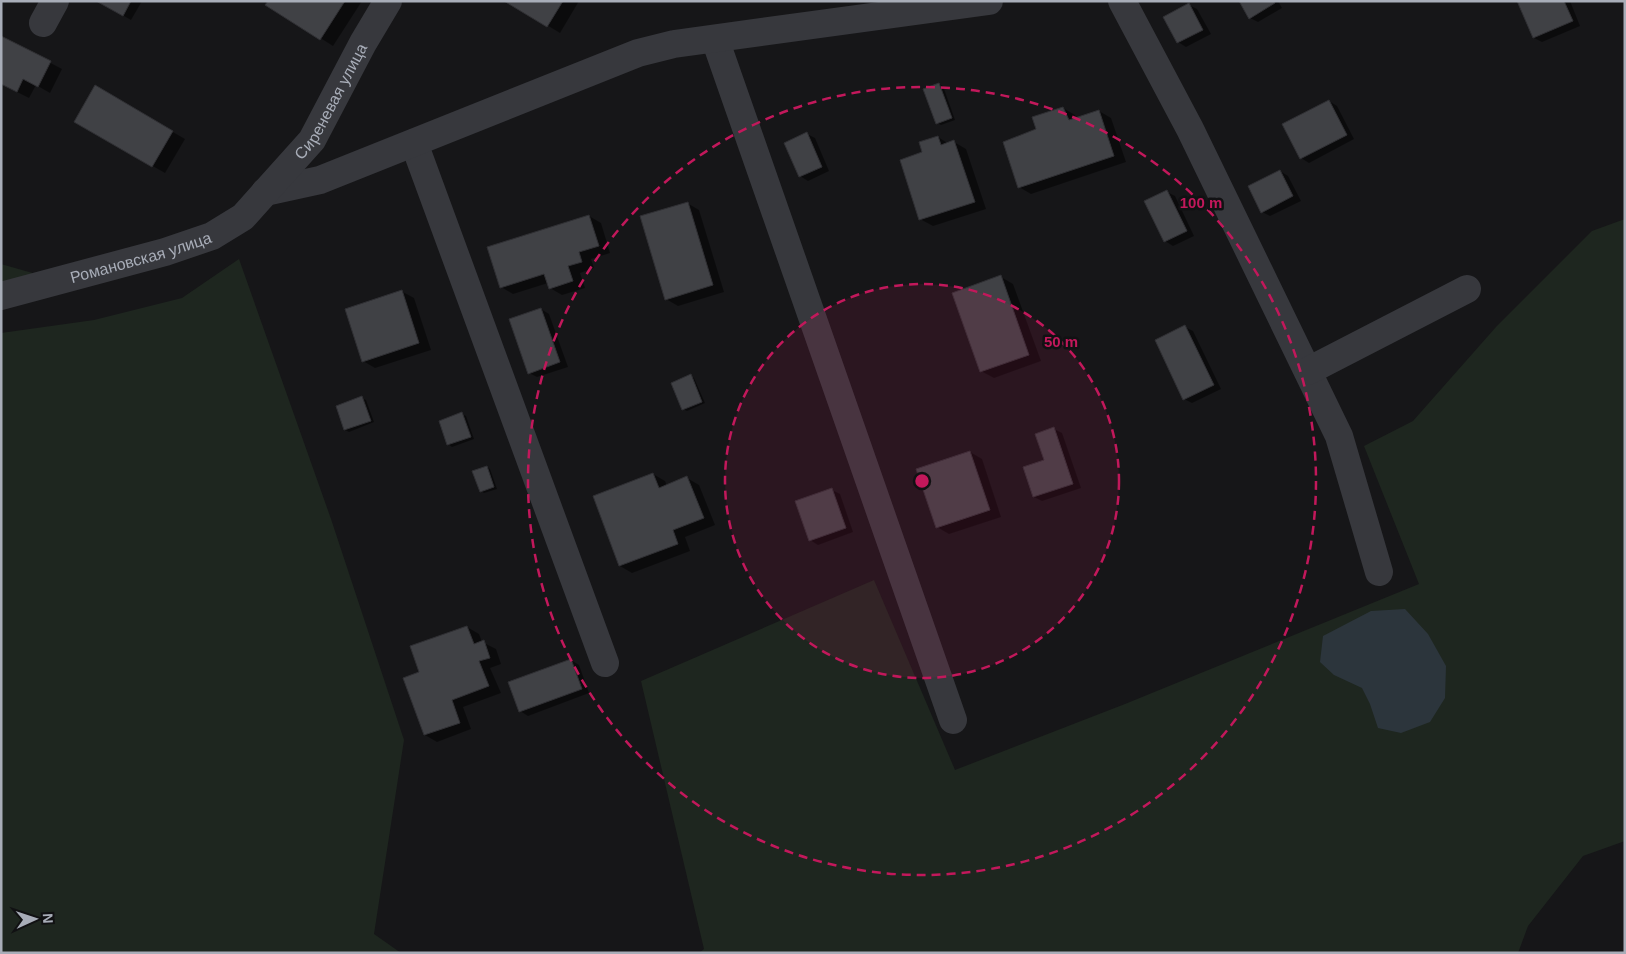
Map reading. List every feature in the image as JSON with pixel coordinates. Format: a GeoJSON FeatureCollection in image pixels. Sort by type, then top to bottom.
{"type":"FeatureCollection","features":[{"type":"Feature","properties":{"kind":"street","name":"Сиреневая улица"},"geometry":{"type":"LineString","coordinates":[[265,192],[312,140],[363,43],[388,1]]}},
{"type":"Feature","properties":{"kind":"street"},"geometry":{"type":"LineString","coordinates":[[265,192],[320,180],[638,52],[674,44],[989,1]]}},
{"type":"Feature","properties":{"kind":"street"},"geometry":{"type":"LineString","coordinates":[[1122,1],[1190,129],[1339,436],[1379,572]]}},
{"type":"Feature","properties":{"kind":"street"},"geometry":{"type":"LineString","coordinates":[[714,39],[954,720]]}},
{"type":"Feature","properties":{"kind":"street"},"geometry":{"type":"LineString","coordinates":[[414,142],[606,663]]}},
{"type":"Feature","properties":{"kind":"street","name":"Романовская улица"},"geometry":{"type":"LineString","coordinates":[[1,296],[165,252],[212,236],[243,217],[265,192]]}},
{"type":"Feature","properties":{"kind":"street"},"geometry":{"type":"LineString","coordinates":[[1308,370],[1467,289]]}},
{"type":"Feature","properties":{"kind":"shaded area"},"geometry":{"type":"Polygon","coordinates":[[[1625,219],[1625,841],[1583,856],[1528,926],[1518,953],[699,953],[704,949],[641,681],[874,580],[955,770],[1125,704],[1419,584],[1364,446],[1413,421],[1496,327],[1592,231],[1625,219]]]}},
{"type":"Feature","properties":{"kind":"shaded area"},"geometry":{"type":"Polygon","coordinates":[[[239,259],[331,519],[404,740],[374,934],[401,953],[1,953],[1,333],[94,320],[182,298],[239,259]]]}},
{"type":"Feature","properties":{"kind":"shaded area"},"geometry":{"type":"Polygon","coordinates":[[[1,264],[36,274],[1,282],[1,264]]]}},
{"type":"Feature","properties":{"kind":"shaded area"},"geometry":{"type":"Polygon","coordinates":[[[1405,609],[1428,634],[1446,666],[1445,698],[1430,722],[1401,733],[1378,728],[1362,688],[1334,675],[1320,662],[1323,636],[1371,611],[1405,609]]]}},
{"type":"Feature","properties":{"kind":"building"},"geometry":{"type":"Polygon","coordinates":[[[96,1],[131,1],[123,16],[96,1]]]}},
{"type":"Feature","properties":{"kind":"building"},"geometry":{"type":"Polygon","coordinates":[[[268,1],[345,1],[320,40],[265,5],[268,1]]]}},
{"type":"Feature","properties":{"kind":"building"},"geometry":{"type":"Polygon","coordinates":[[[504,1],[563,1],[547,27],[504,1]]]}},
{"type":"Feature","properties":{"kind":"building"},"geometry":{"type":"Polygon","coordinates":[[[1239,1],[1274,1],[1275,3],[1249,19],[1239,1]]]}},
{"type":"Feature","properties":{"kind":"building"},"geometry":{"type":"Polygon","coordinates":[[[1517,1],[1564,1],[1573,21],[1533,38],[1517,1]]]}},
{"type":"Feature","properties":{"kind":"building"},"geometry":{"type":"Polygon","coordinates":[[[1189,3],[1203,30],[1177,43],[1163,17],[1189,3]]]}},
{"type":"Feature","properties":{"kind":"building"},"geometry":{"type":"Polygon","coordinates":[[[1,36],[51,61],[38,87],[23,79],[17,92],[1,84],[1,36]]]}},
{"type":"Feature","properties":{"kind":"building"},"geometry":{"type":"Polygon","coordinates":[[[939,83],[952,118],[936,124],[923,89],[939,83]]]}},
{"type":"Feature","properties":{"kind":"building"},"geometry":{"type":"Polygon","coordinates":[[[95,85],[173,131],[152,167],[74,122],[95,85]]]}},
{"type":"Feature","properties":{"kind":"building"},"geometry":{"type":"Polygon","coordinates":[[[1329,100],[1347,135],[1300,159],[1282,124],[1329,100]]]}},
{"type":"Feature","properties":{"kind":"building"},"geometry":{"type":"Polygon","coordinates":[[[1063,107],[1069,120],[1099,110],[1114,156],[1018,188],[1003,142],[1036,129],[1032,117],[1063,107]]]}},
{"type":"Feature","properties":{"kind":"building"},"geometry":{"type":"Polygon","coordinates":[[[807,132],[822,167],[799,177],[784,143],[807,132]]]}},
{"type":"Feature","properties":{"kind":"building"},"geometry":{"type":"Polygon","coordinates":[[[938,136],[941,145],[954,140],[975,202],[919,220],[900,160],[922,152],[919,142],[938,136]]]}},
{"type":"Feature","properties":{"kind":"building"},"geometry":{"type":"Polygon","coordinates":[[[1280,170],[1293,196],[1261,213],[1248,186],[1280,170]]]}},
{"type":"Feature","properties":{"kind":"building"},"geometry":{"type":"Polygon","coordinates":[[[1167,190],[1187,231],[1164,242],[1144,201],[1167,190]]]}},
{"type":"Feature","properties":{"kind":"building"},"geometry":{"type":"Polygon","coordinates":[[[688,202],[713,285],[665,300],[640,216],[688,202]]]}},
{"type":"Feature","properties":{"kind":"building"},"geometry":{"type":"Polygon","coordinates":[[[589,215],[599,246],[579,252],[582,262],[568,266],[573,281],[549,289],[544,274],[500,288],[487,247],[589,215]]]}},
{"type":"Feature","properties":{"kind":"building"},"geometry":{"type":"Polygon","coordinates":[[[1001,275],[1029,355],[980,372],[952,293],[1001,275]]]}},
{"type":"Feature","properties":{"kind":"building"},"geometry":{"type":"Polygon","coordinates":[[[402,290],[419,343],[362,362],[345,309],[402,290]]]}},
{"type":"Feature","properties":{"kind":"building"},"geometry":{"type":"Polygon","coordinates":[[[541,308],[560,362],[528,374],[509,319],[541,308]]]}},
{"type":"Feature","properties":{"kind":"building"},"geometry":{"type":"Polygon","coordinates":[[[1185,325],[1214,385],[1183,400],[1155,340],[1185,325]]]}},
{"type":"Feature","properties":{"kind":"building"},"geometry":{"type":"Polygon","coordinates":[[[691,374],[702,402],[682,410],[671,383],[691,374]]]}},
{"type":"Feature","properties":{"kind":"building"},"geometry":{"type":"Polygon","coordinates":[[[362,396],[371,421],[344,430],[336,406],[362,396]]]}},
{"type":"Feature","properties":{"kind":"building"},"geometry":{"type":"Polygon","coordinates":[[[462,412],[471,437],[447,445],[439,421],[462,412]]]}},
{"type":"Feature","properties":{"kind":"building"},"geometry":{"type":"Polygon","coordinates":[[[1054,427],[1073,484],[1033,497],[1023,467],[1044,460],[1035,434],[1054,427]]]}},
{"type":"Feature","properties":{"kind":"building"},"geometry":{"type":"Polygon","coordinates":[[[970,451],[990,510],[936,528],[916,469],[970,451]]]}},
{"type":"Feature","properties":{"kind":"building"},"geometry":{"type":"Polygon","coordinates":[[[487,466],[494,487],[480,492],[472,471],[487,466]]]}},
{"type":"Feature","properties":{"kind":"building"},"geometry":{"type":"Polygon","coordinates":[[[653,473],[659,488],[687,476],[704,518],[673,530],[678,544],[619,566],[593,496],[653,473]]]}},
{"type":"Feature","properties":{"kind":"building"},"geometry":{"type":"Polygon","coordinates":[[[832,488],[846,528],[809,541],[795,501],[832,488]]]}},
{"type":"Feature","properties":{"kind":"building"},"geometry":{"type":"Polygon","coordinates":[[[467,626],[474,644],[484,640],[490,658],[479,661],[489,686],[452,700],[460,723],[424,735],[403,678],[419,672],[410,646],[467,626]]]}},
{"type":"Feature","properties":{"kind":"building"},"geometry":{"type":"Polygon","coordinates":[[[571,659],[582,689],[519,712],[508,682],[571,659]]]}}]}
